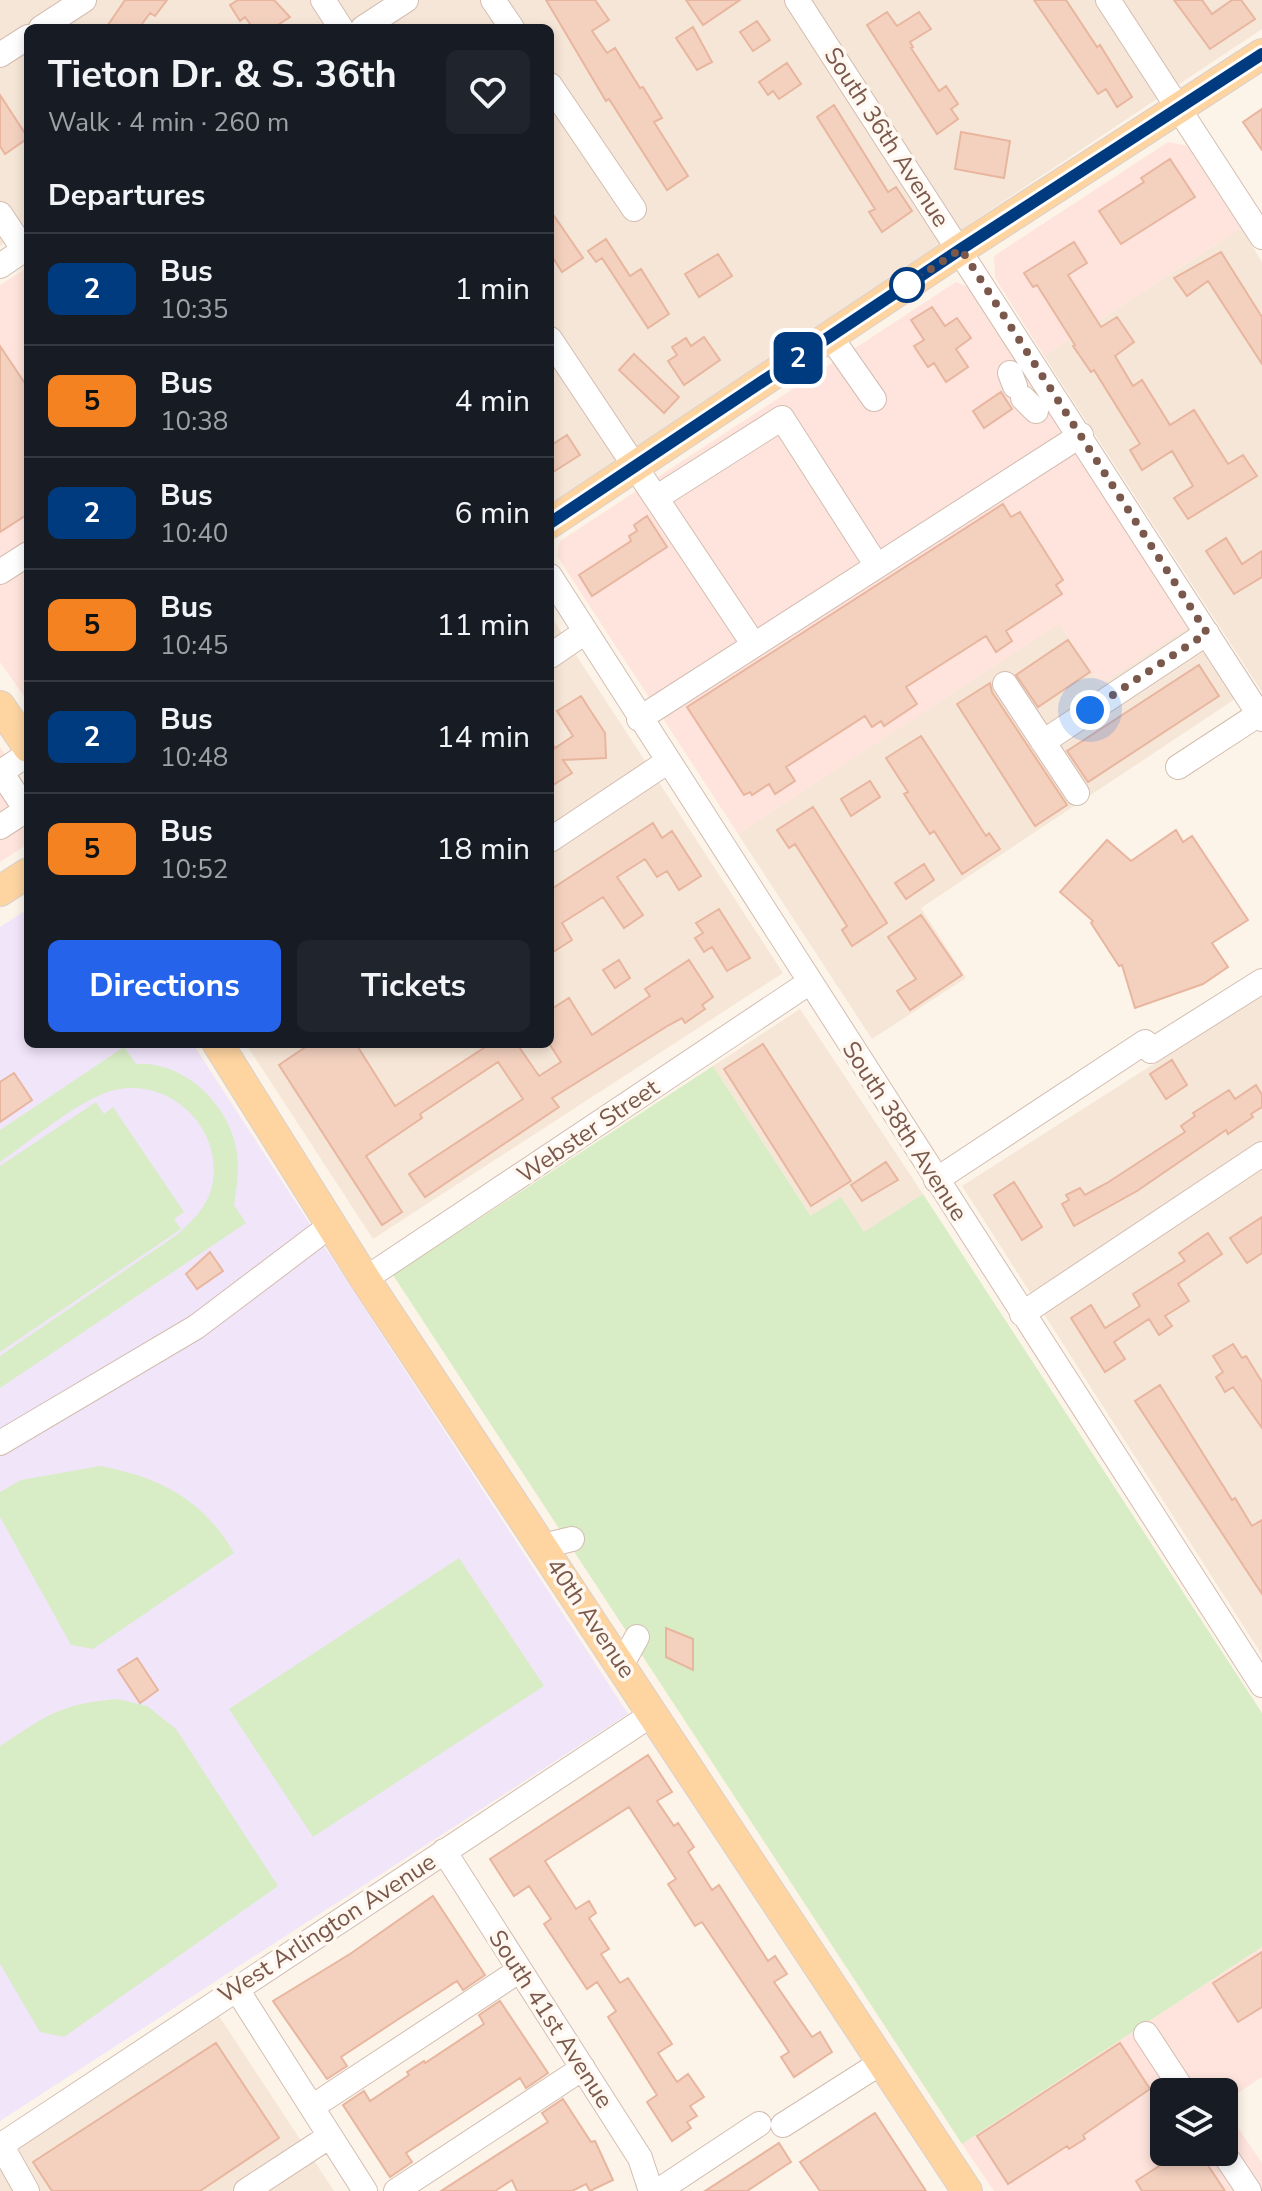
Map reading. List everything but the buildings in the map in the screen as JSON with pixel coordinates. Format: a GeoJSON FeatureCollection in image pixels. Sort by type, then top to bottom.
{"type":"FeatureCollection","features":[{"type":"Feature","properties":{"kind":"main road"},"geometry":{"type":"LineString","coordinates":[[554,520],[961,249],[1262,54]]}},
{"type":"Feature","properties":{"kind":"main road"},"geometry":{"type":"LineString","coordinates":[[0,706],[24,741]]}},
{"type":"Feature","properties":{"kind":"main road"},"geometry":{"type":"LineString","coordinates":[[0,891],[24,876]]}},
{"type":"Feature","properties":{"kind":"main road","name":"40th Avenue"},"geometry":{"type":"LineString","coordinates":[[228,1048],[365,1279],[557,1542],[622,1664],[967,2191]]}},
{"type":"Feature","properties":{"kind":"street"},"geometry":{"type":"LineString","coordinates":[[47,24],[84,0]]}},
{"type":"Feature","properties":{"kind":"street"},"geometry":{"type":"LineString","coordinates":[[323,0],[338,24]]}},
{"type":"Feature","properties":{"kind":"street"},"geometry":{"type":"LineString","coordinates":[[369,24],[406,0]]}},
{"type":"Feature","properties":{"kind":"street"},"geometry":{"type":"LineString","coordinates":[[493,0],[509,24]]}},
{"type":"Feature","properties":{"kind":"street","name":"South 36th Avenue"},"geometry":{"type":"LineString","coordinates":[[797,0],[1207,633],[1254,686],[1261,717]]}},
{"type":"Feature","properties":{"kind":"street"},"geometry":{"type":"LineString","coordinates":[[1108,0],[1180,107],[1252,200],[1262,237]]}},
{"type":"Feature","properties":{"kind":"street"},"geometry":{"type":"LineString","coordinates":[[0,55],[24,40]]}},
{"type":"Feature","properties":{"kind":"street"},"geometry":{"type":"LineString","coordinates":[[554,91],[634,209]]}},
{"type":"Feature","properties":{"kind":"street"},"geometry":{"type":"LineString","coordinates":[[0,214],[24,245]]}},
{"type":"Feature","properties":{"kind":"street"},"geometry":{"type":"LineString","coordinates":[[0,266],[24,249]]}},
{"type":"Feature","properties":{"kind":"street"},"geometry":{"type":"LineString","coordinates":[[830,336],[874,399]]}},
{"type":"Feature","properties":{"kind":"street"},"geometry":{"type":"LineString","coordinates":[[554,345],[754,645]]}},
{"type":"Feature","properties":{"kind":"street"},"geometry":{"type":"LineString","coordinates":[[656,498],[782,418],[877,566]]}},
{"type":"Feature","properties":{"kind":"street"},"geometry":{"type":"LineString","coordinates":[[639,719],[1081,435]]}},
{"type":"Feature","properties":{"kind":"street"},"geometry":{"type":"LineString","coordinates":[[0,572],[24,557]]}},
{"type":"Feature","properties":{"kind":"street","name":"South 38th Avenue"},"geometry":{"type":"LineString","coordinates":[[554,582],[1262,1685]]}},
{"type":"Feature","properties":{"kind":"street"},"geometry":{"type":"LineString","coordinates":[[554,653],[585,632]]}},
{"type":"Feature","properties":{"kind":"street"},"geometry":{"type":"LineString","coordinates":[[1043,742],[1207,633]]}},
{"type":"Feature","properties":{"kind":"street"},"geometry":{"type":"LineString","coordinates":[[1005,684],[1077,793]]}},
{"type":"Feature","properties":{"kind":"street"},"geometry":{"type":"LineString","coordinates":[[1178,767],[1261,717]]}},
{"type":"Feature","properties":{"kind":"street"},"geometry":{"type":"LineString","coordinates":[[24,757],[1,772],[24,807]]}},
{"type":"Feature","properties":{"kind":"street"},"geometry":{"type":"LineString","coordinates":[[554,837],[667,762]]}},
{"type":"Feature","properties":{"kind":"street"},"geometry":{"type":"LineString","coordinates":[[0,827],[24,811]]}},
{"type":"Feature","properties":{"kind":"street"},"geometry":{"type":"LineString","coordinates":[[936,1180],[1145,1042],[1151,1051],[1262,981]]}},
{"type":"Feature","properties":{"kind":"street","name":"Webster Street"},"geometry":{"type":"LineString","coordinates":[[365,1279],[810,982]]}},
{"type":"Feature","properties":{"kind":"street"},"geometry":{"type":"LineString","coordinates":[[1022,1314],[1262,1154]]}},
{"type":"Feature","properties":{"kind":"street"},"geometry":{"type":"LineString","coordinates":[[0,1443],[196,1327],[331,1225]]}},
{"type":"Feature","properties":{"kind":"street"},"geometry":{"type":"LineString","coordinates":[[622,1664],[637,1637]]}},
{"type":"Feature","properties":{"kind":"street","name":"West Arlington Avenue"},"geometry":{"type":"LineString","coordinates":[[0,2145],[654,1713]]}},
{"type":"Feature","properties":{"kind":"street","name":"South 41st Avenue"},"geometry":{"type":"LineString","coordinates":[[444,1851],[640,2158],[651,2191]]}},
{"type":"Feature","properties":{"kind":"street"},"geometry":{"type":"LineString","coordinates":[[312,2107],[520,1970]]}},
{"type":"Feature","properties":{"kind":"street"},"geometry":{"type":"LineString","coordinates":[[236,1988],[365,2191]]}},
{"type":"Feature","properties":{"kind":"street"},"geometry":{"type":"LineString","coordinates":[[1146,2034],[1175,2078]]}},
{"type":"Feature","properties":{"kind":"street"},"geometry":{"type":"LineString","coordinates":[[658,2191],[882,2062]]}},
{"type":"Feature","properties":{"kind":"street"},"geometry":{"type":"LineString","coordinates":[[396,2191],[583,2068]]}},
{"type":"Feature","properties":{"kind":"street"},"geometry":{"type":"LineString","coordinates":[[246,2191],[330,2136]]}},
{"type":"Feature","properties":{"kind":"street"},"geometry":{"type":"LineString","coordinates":[[0,2145],[27,2191]]}},
{"type":"Feature","properties":{"kind":"street"},"geometry":{"type":"LineString","coordinates":[[1232,2166],[1249,2191]]}},
{"type":"Feature","properties":{"kind":"shaded area"},"geometry":{"type":"Polygon","coordinates":[[[0,0],[1262,0],[1262,29],[554,501],[554,24],[24,24],[24,230],[0,246],[0,0]]]}},
{"type":"Feature","properties":{"kind":"shaded area"},"geometry":{"type":"Polygon","coordinates":[[[1168,142],[1188,146],[1241,228],[1044,356],[995,278],[994,256],[1168,142]]]}},
{"type":"Feature","properties":{"kind":"shaded area"},"geometry":{"type":"Polygon","coordinates":[[[1241,228],[1262,262],[1262,692],[1044,356],[1241,228]]]}},
{"type":"Feature","properties":{"kind":"shaded area"},"geometry":{"type":"Polygon","coordinates":[[[24,270],[24,696],[0,662],[0,285],[24,270]]]}},
{"type":"Feature","properties":{"kind":"shaded area"},"geometry":{"type":"Polygon","coordinates":[[[956,282],[968,287],[1189,626],[1100,685],[1059,624],[738,834],[557,556],[560,541],[956,282]]]}},
{"type":"Feature","properties":{"kind":"shaded area"},"geometry":{"type":"Polygon","coordinates":[[[554,621],[783,973],[373,1239],[249,1048],[554,1048],[554,621]]]}},
{"type":"Feature","properties":{"kind":"shaded area"},"geometry":{"type":"Polygon","coordinates":[[[1059,623],[1189,626],[1235,699],[921,908],[966,978],[872,1039],[738,834],[1059,623]]]}},
{"type":"Feature","properties":{"kind":"shaded area"},"geometry":{"type":"Polygon","coordinates":[[[0,747],[24,784],[24,847],[0,862],[0,747]]]}},
{"type":"Feature","properties":{"kind":"shaded area"},"geometry":{"type":"Polygon","coordinates":[[[24,912],[24,1048],[196,1048],[628,1714],[0,2121],[0,927],[24,912]]]}},
{"type":"Feature","properties":{"kind":"shaded area"},"geometry":{"type":"Polygon","coordinates":[[[1262,995],[1262,1655],[962,1186],[1262,995]]]}},
{"type":"Feature","properties":{"kind":"shaded area"},"geometry":{"type":"Polygon","coordinates":[[[800,1009],[923,1194],[864,1233],[812,1217],[713,1066],[800,1009]]]}},
{"type":"Feature","properties":{"kind":"shaded area"},"geometry":{"type":"Polygon","coordinates":[[[1262,1947],[1262,2077],[1238,2093],[1238,2078],[1150,2078],[1150,2166],[1238,2166],[1238,2128],[1262,2163],[1262,2191],[994,2191],[962,2144],[1262,1947]]]}},
{"type":"Feature","properties":{"kind":"shaded area"},"geometry":{"type":"Polygon","coordinates":[[[219,2016],[334,2191],[0,2191],[0,2160],[219,2016]]]}},
{"type":"Feature","properties":{"kind":"green space"},"geometry":{"type":"Polygon","coordinates":[[[125,1048],[136,1064],[155,1065],[191,1080],[219,1108],[235,1143],[238,1167],[234,1205],[246,1223],[0,1388],[0,1356],[178,1234],[202,1209],[211,1190],[214,1169],[211,1148],[203,1129],[190,1113],[156,1092],[136,1088],[115,1090],[87,1101],[0,1162],[0,1130],[125,1048]]]}},
{"type":"Feature","properties":{"kind":"green space"},"geometry":{"type":"Polygon","coordinates":[[[713,1066],[811,1216],[841,1197],[864,1232],[923,1194],[1262,1713],[1262,1947],[962,2144],[393,1275],[713,1066]]]}},
{"type":"Feature","properties":{"kind":"green space"},"geometry":{"type":"Polygon","coordinates":[[[96,1102],[104,1114],[113,1107],[184,1212],[174,1219],[181,1229],[0,1352],[0,1166],[96,1102]]]}},
{"type":"Feature","properties":{"kind":"green space"},"geometry":{"type":"Polygon","coordinates":[[[100,1466],[141,1477],[178,1493],[208,1518],[234,1553],[93,1649],[71,1645],[0,1517],[0,1492],[21,1480],[100,1466]]]}},
{"type":"Feature","properties":{"kind":"green space"},"geometry":{"type":"Polygon","coordinates":[[[459,1558],[544,1686],[313,1837],[229,1709],[459,1558]]]}},
{"type":"Feature","properties":{"kind":"green space"},"geometry":{"type":"Polygon","coordinates":[[[118,1699],[147,1706],[176,1729],[278,1886],[64,2037],[40,2032],[0,1964],[0,1746],[30,1726],[67,1708],[118,1699]]]}},
{"type":"Feature","properties":{"kind":"bus line","name":"2"},"geometry":{"type":"LineString","coordinates":[[554,520],[961,249],[1262,54]]}},
{"type":"Feature","properties":{"kind":"route"},"geometry":{"type":"LineString","coordinates":[[907,285],[961,249],[1207,633],[1090,710]]}}]}
